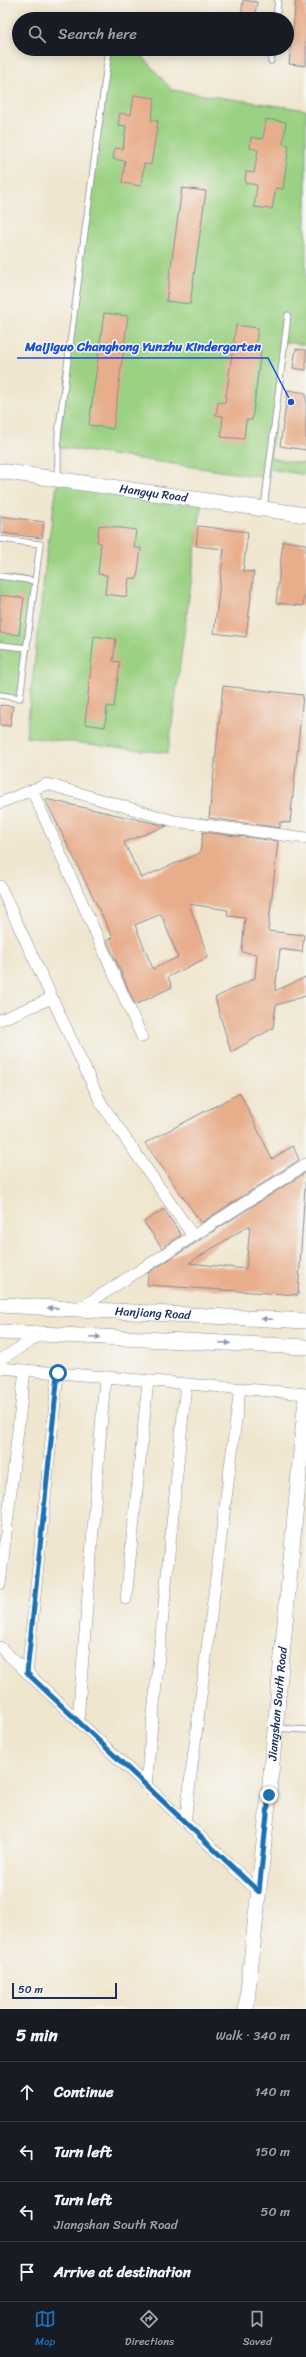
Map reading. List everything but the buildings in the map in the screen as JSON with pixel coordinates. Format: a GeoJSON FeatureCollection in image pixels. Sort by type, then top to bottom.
{"type":"FeatureCollection","features":[{"type":"Feature","properties":{"kind":"street","name":"Hangyu Road"},"geometry":{"type":"LineString","coordinates":[[0,471],[306,515]]}},
{"type":"Feature","properties":{"kind":"street"},"geometry":{"type":"LineString","coordinates":[[0,803],[47,784],[174,821],[306,838]]}},
{"type":"Feature","properties":{"kind":"street"},"geometry":{"type":"LineString","coordinates":[[32,790],[142,1037]]}},
{"type":"Feature","properties":{"kind":"street"},"geometry":{"type":"LineString","coordinates":[[0,886],[101,1103],[193,1236]]}},
{"type":"Feature","properties":{"kind":"street"},"geometry":{"type":"LineString","coordinates":[[0,1020],[52,998]]}},
{"type":"Feature","properties":{"kind":"street"},"geometry":{"type":"LineString","coordinates":[[79,1309],[306,1164]]}},
{"type":"Feature","properties":{"kind":"street","name":"Hanjiang Road"},"geometry":{"type":"LineString","coordinates":[[0,1305],[306,1321]]}},
{"type":"Feature","properties":{"kind":"street"},"geometry":{"type":"LineString","coordinates":[[0,1332],[306,1347]]}},
{"type":"Feature","properties":{"kind":"street"},"geometry":{"type":"LineString","coordinates":[[0,1360],[40,1335]]}},
{"type":"Feature","properties":{"kind":"street"},"geometry":{"type":"LineString","coordinates":[[0,1368],[306,1394]]}},
{"type":"Feature","properties":{"kind":"street"},"geometry":{"type":"LineString","coordinates":[[0,1584],[25,1370]]}},
{"type":"Feature","properties":{"kind":"street"},"geometry":{"type":"LineString","coordinates":[[27,1673],[58,1373]]}},
{"type":"Feature","properties":{"kind":"street"},"geometry":{"type":"LineString","coordinates":[[78,1721],[105,1377]]}},
{"type":"Feature","properties":{"kind":"street"},"geometry":{"type":"LineString","coordinates":[[126,1599],[148,1381]]}},
{"type":"Feature","properties":{"kind":"street"},"geometry":{"type":"LineString","coordinates":[[146,1785],[186,1384]]}},
{"type":"Feature","properties":{"kind":"street"},"geometry":{"type":"LineString","coordinates":[[185,1822],[240,1388]]}},
{"type":"Feature","properties":{"kind":"street","name":"Jiangshan South Road"},"geometry":{"type":"LineString","coordinates":[[246,2009],[259,1892],[306,1398]]}},
{"type":"Feature","properties":{"kind":"street"},"geometry":{"type":"LineString","coordinates":[[2,1652],[27,1673],[259,1892]]}},
{"type":"Feature","properties":{"kind":"lane"},"geometry":{"type":"LineString","coordinates":[[277,12],[278,0]]}},
{"type":"Feature","properties":{"kind":"lane"},"geometry":{"type":"LineString","coordinates":[[58,479],[58,435],[108,56]]}},
{"type":"Feature","properties":{"kind":"lane"},"geometry":{"type":"LineString","coordinates":[[271,56],[271,61]]}},
{"type":"Feature","properties":{"kind":"lane"},"geometry":{"type":"LineString","coordinates":[[264,509],[288,314]]}},
{"type":"Feature","properties":{"kind":"lane"},"geometry":{"type":"LineString","coordinates":[[0,539],[40,544],[20,698],[0,695]]}},
{"type":"Feature","properties":{"kind":"lane"},"geometry":{"type":"LineString","coordinates":[[0,576],[35,581]]}},
{"type":"Feature","properties":{"kind":"lane"},"geometry":{"type":"LineString","coordinates":[[0,645],[27,648]]}},
{"type":"Feature","properties":{"kind":"lane"},"geometry":{"type":"LineString","coordinates":[[275,1728],[306,1730]]}},
{"type":"Feature","properties":{"kind":"green space"},"geometry":{"type":"Polygon","coordinates":[[[108,56],[142,56],[172,90],[306,110],[306,345],[285,342],[270,458],[306,464],[306,475],[269,469],[268,478],[58,447],[108,56]]]}},
{"type":"Feature","properties":{"kind":"green space"},"geometry":{"type":"Polygon","coordinates":[[[58,479],[202,500],[168,753],[26,737],[47,551],[58,479]]]}},
{"type":"Feature","properties":{"kind":"green space"},"geometry":{"type":"Polygon","coordinates":[[[0,576],[35,581],[20,698],[0,695],[0,576]]]}},
{"type":"Feature","properties":{"kind":"place","name":"Maijiguo Changhong Yunzhu Kindergarten"},"geometry":{"type":"Point","coordinates":[291,402]}},
{"type":"Feature","properties":{"kind":"route"},"geometry":{"type":"LineString","coordinates":[[58,1373],[27,1673],[259,1892],[269,1795]]}}]}
